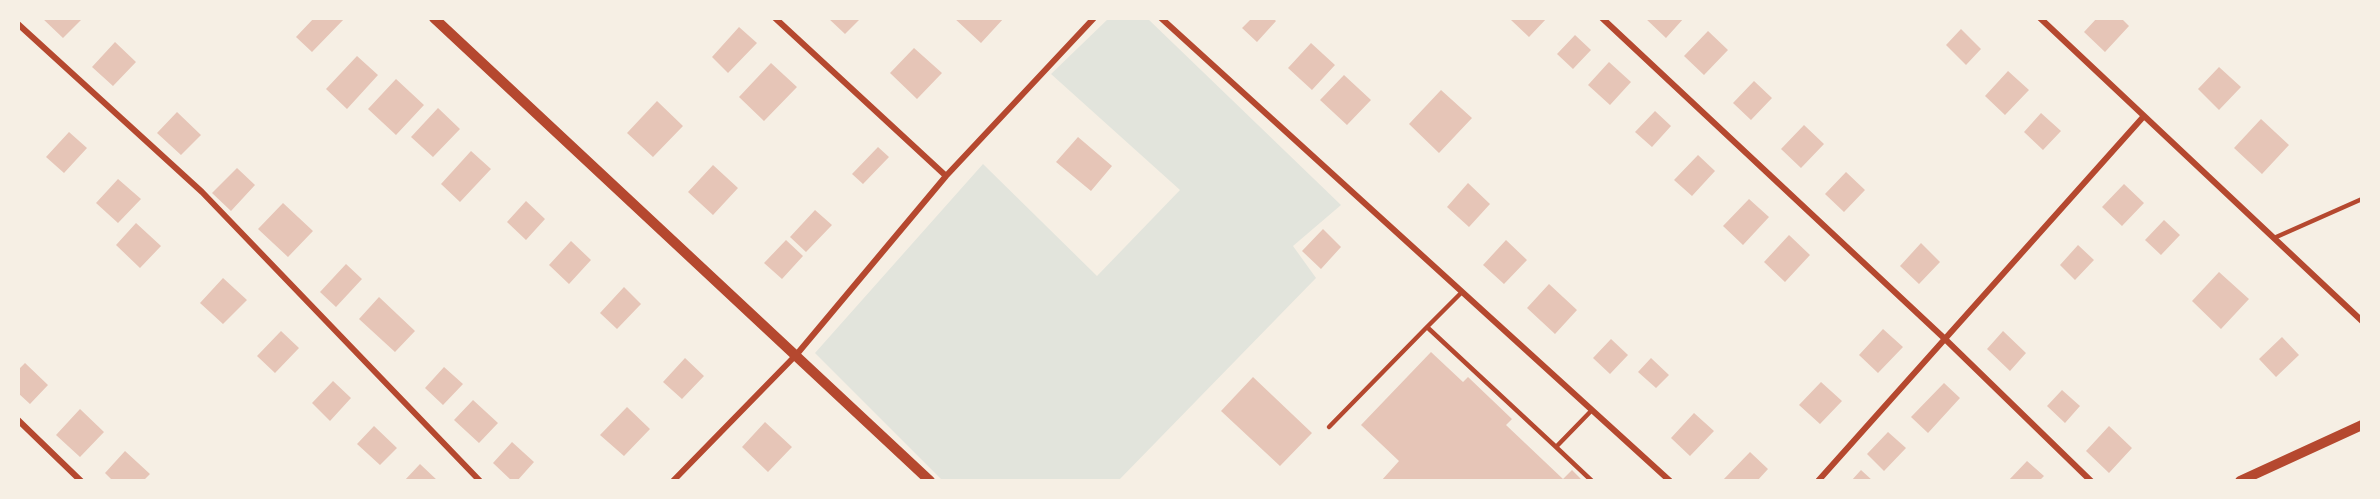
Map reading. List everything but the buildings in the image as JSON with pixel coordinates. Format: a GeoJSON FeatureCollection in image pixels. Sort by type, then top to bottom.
{"type":"FeatureCollection","features":[{"type":"Feature","properties":{"kind":"street"},"geometry":{"type":"LineString","coordinates":[[434,18],[797,354],[930,481]]}},
{"type":"Feature","properties":{"kind":"street"},"geometry":{"type":"LineString","coordinates":[[775,18],[946,176]]}},
{"type":"Feature","properties":{"kind":"street"},"geometry":{"type":"LineString","coordinates":[[674,481],[797,354],[946,176],[1094,18]]}},
{"type":"Feature","properties":{"kind":"street"},"geometry":{"type":"LineString","coordinates":[[1161,18],[1670,481]]}},
{"type":"Feature","properties":{"kind":"street"},"geometry":{"type":"LineString","coordinates":[[1602,18],[1945,339],[2091,481]]}},
{"type":"Feature","properties":{"kind":"street"},"geometry":{"type":"LineString","coordinates":[[2040,18],[2362,321]]}},
{"type":"Feature","properties":{"kind":"street"},"geometry":{"type":"LineString","coordinates":[[18,24],[202,192],[480,481]]}},
{"type":"Feature","properties":{"kind":"street"},"geometry":{"type":"LineString","coordinates":[[1818,481],[2144,116]]}},
{"type":"Feature","properties":{"kind":"street"},"geometry":{"type":"LineString","coordinates":[[18,420],[81,481]]}},
{"type":"Feature","properties":{"kind":"street"},"geometry":{"type":"LineString","coordinates":[[2240,481],[2362,425]]}},
{"type":"Feature","properties":{"kind":"lane"},"geometry":{"type":"LineString","coordinates":[[2274,238],[2362,199]]}},
{"type":"Feature","properties":{"kind":"lane"},"geometry":{"type":"LineString","coordinates":[[1329,427],[1462,292]]}},
{"type":"Feature","properties":{"kind":"lane"},"geometry":{"type":"LineString","coordinates":[[1427,327],[1592,481]]}},
{"type":"Feature","properties":{"kind":"lane"},"geometry":{"type":"LineString","coordinates":[[1556,447],[1592,410]]}},
{"type":"Feature","properties":{"kind":"shaded area"},"geometry":{"type":"Polygon","coordinates":[[[1109,18],[1147,18],[1341,205],[1293,246],[1316,278],[1118,481],[943,481],[815,353],[983,164],[1097,276],[1180,190],[1051,74],[1109,18]]]}}]}
